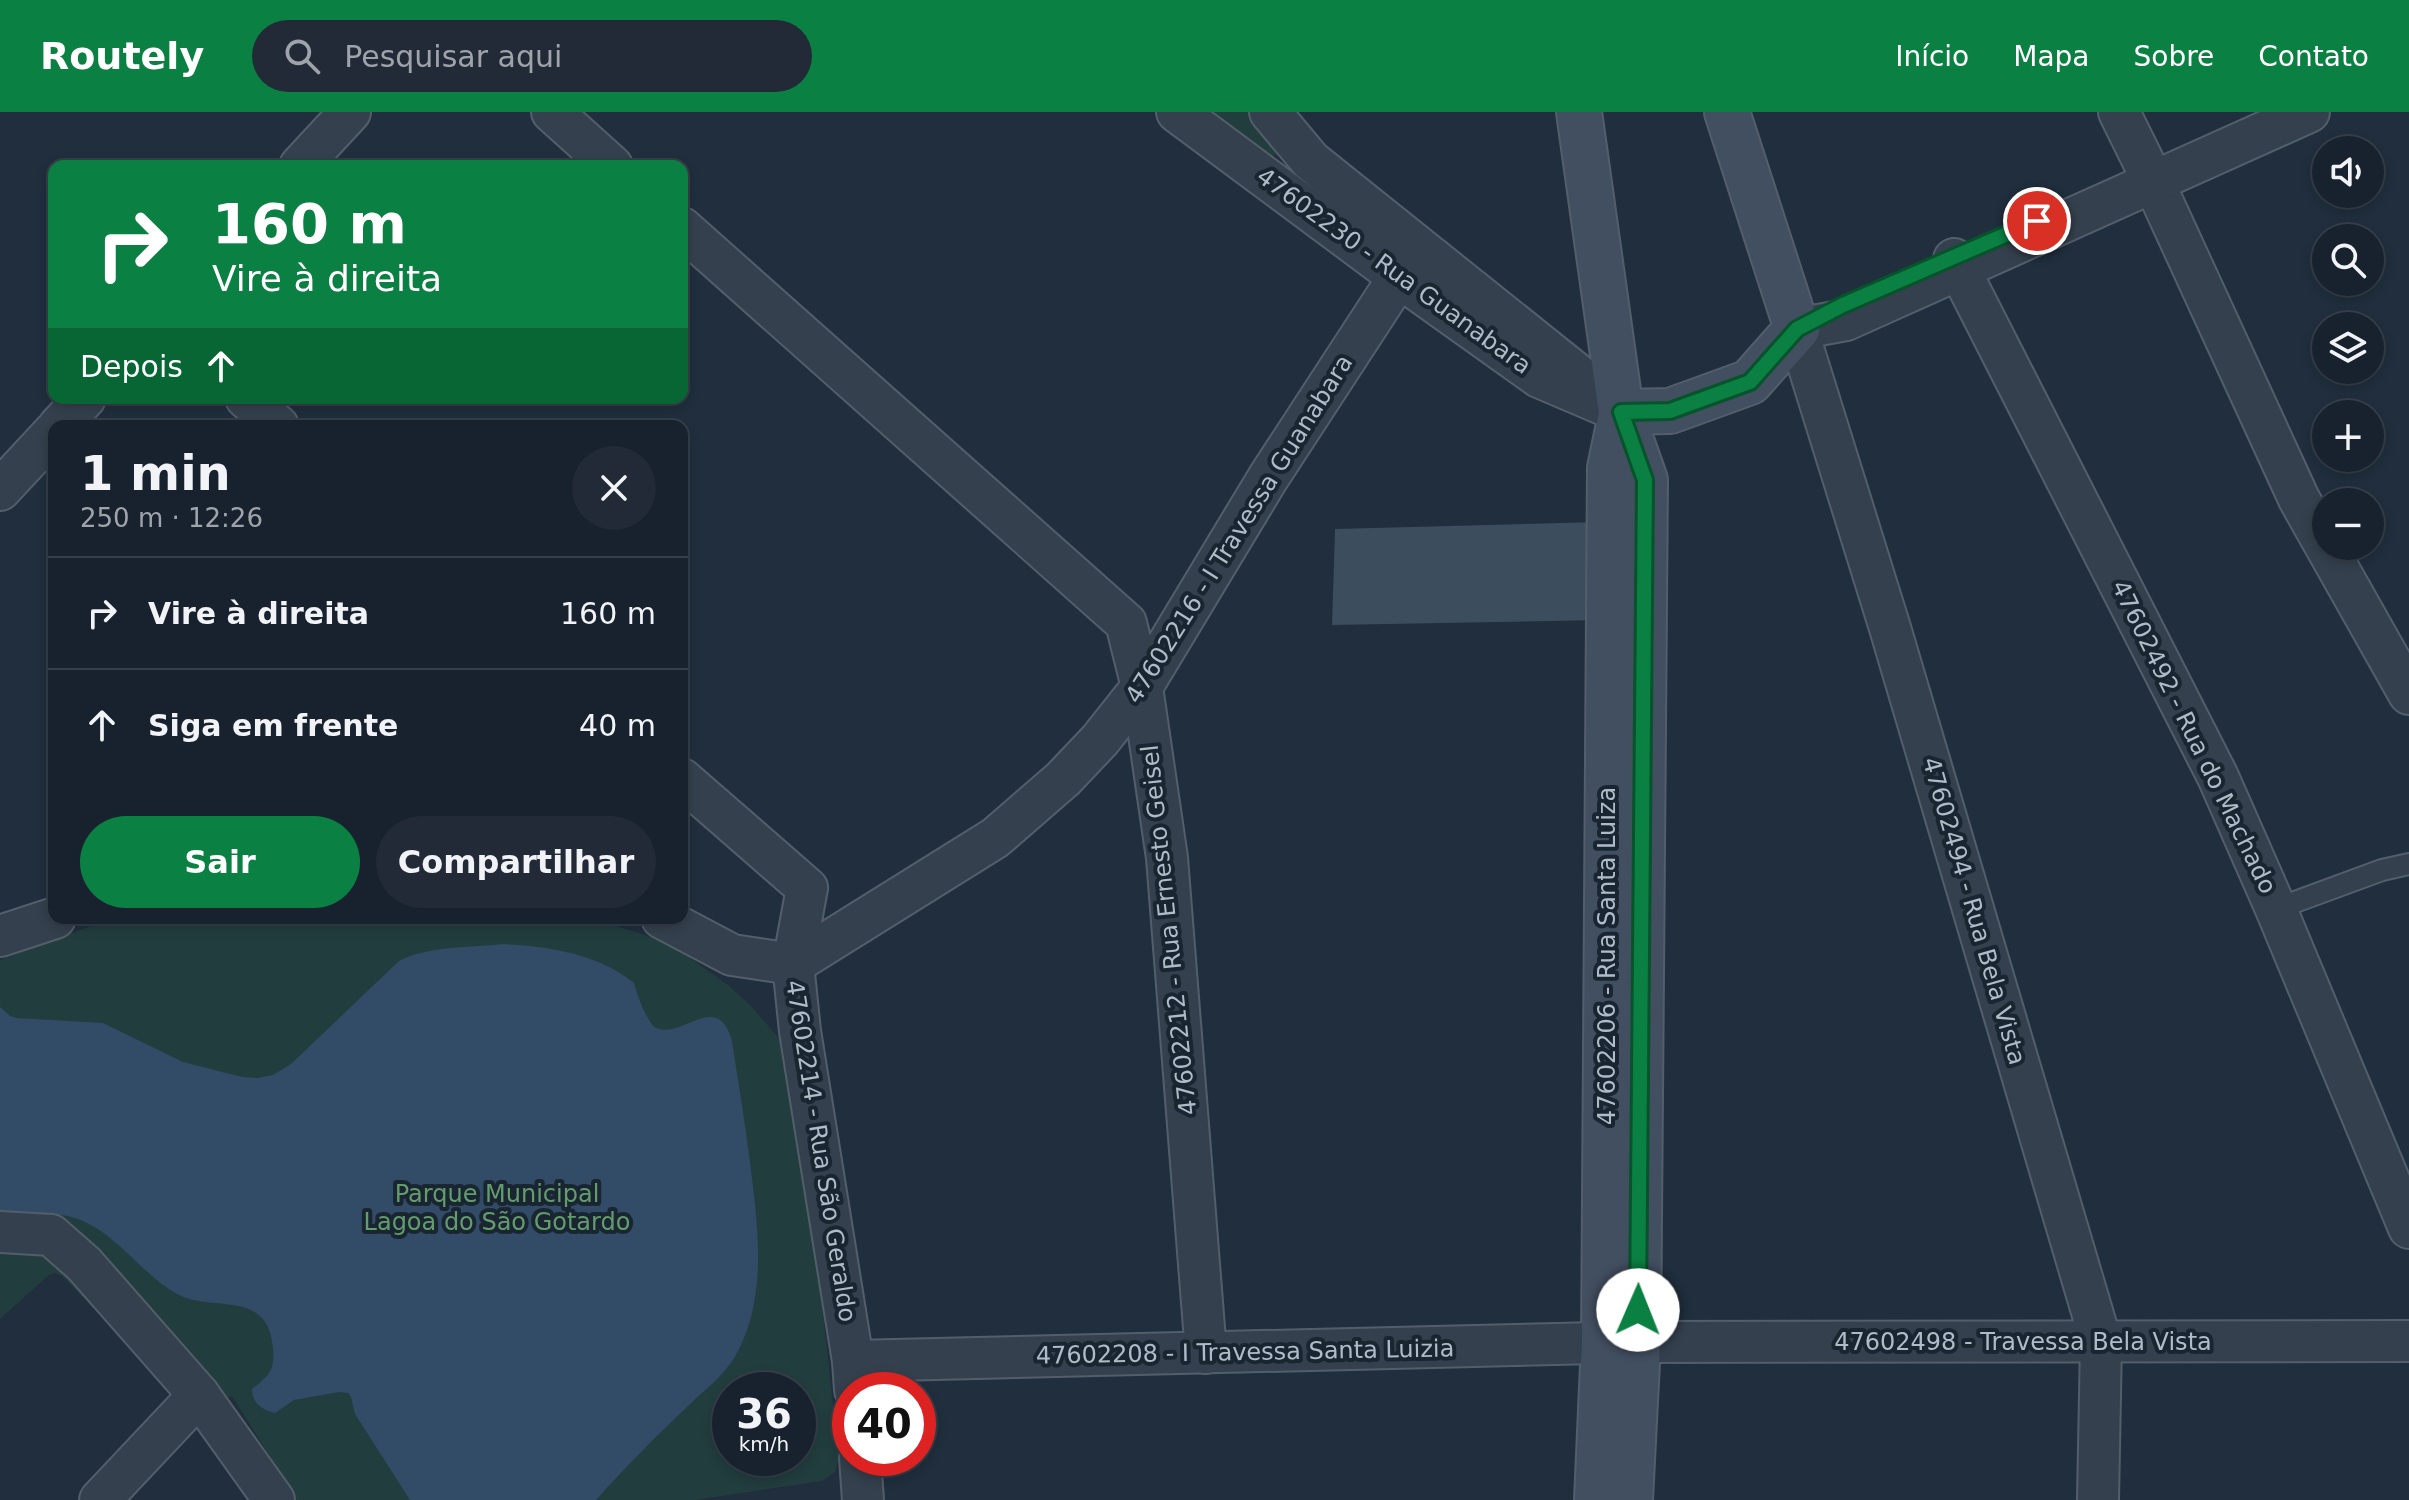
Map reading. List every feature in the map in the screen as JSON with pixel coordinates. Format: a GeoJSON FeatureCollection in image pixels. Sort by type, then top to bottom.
{"type":"FeatureCollection","features":[{"type":"Feature","properties":{"kind":"street"},"geometry":{"type":"LineString","coordinates":[[306,160],[350,112]]}},
{"type":"Feature","properties":{"kind":"street"},"geometry":{"type":"LineString","coordinates":[[552,112],[605,160]]}},
{"type":"Feature","properties":{"kind":"street","name":"47602230 - Rua Guanabara"},"geometry":{"type":"LineString","coordinates":[[1177,112],[1539,377],[1621,412]]}},
{"type":"Feature","properties":{"kind":"street"},"geometry":{"type":"LineString","coordinates":[[1270,112],[1311,161],[1556,356],[1621,412],[1670,411],[1750,382],[1797,329],[1843,305],[1957,264],[2151,176],[2280,112]]}},
{"type":"Feature","properties":{"kind":"street"},"geometry":{"type":"LineString","coordinates":[[1579,112],[1621,412],[1645,480],[1621,1342],[1630,1500]]}},
{"type":"Feature","properties":{"kind":"street"},"geometry":{"type":"LineString","coordinates":[[1727,112],[1797,329]]}},
{"type":"Feature","properties":{"kind":"street"},"geometry":{"type":"LineString","coordinates":[[2119,112],[2299,499],[2409,694]]}},
{"type":"Feature","properties":{"kind":"street"},"geometry":{"type":"LineString","coordinates":[[2151,176],[2309,112]]}},
{"type":"Feature","properties":{"kind":"street","name":"47602212 - Rua Ernesto Geisel"},"geometry":{"type":"LineString","coordinates":[[688,233],[1126,623],[1142,687],[1167,858],[1206,1353]]}},
{"type":"Feature","properties":{"kind":"street","name":"47602492 - Rua do Machado"},"geometry":{"type":"LineString","coordinates":[[1957,264],[2218,777],[2409,1228]]}},
{"type":"Feature","properties":{"kind":"street","name":"47602216 - I Travessa Guanabara"},"geometry":{"type":"LineString","coordinates":[[793,964],[995,838],[1063,779],[1100,740],[1142,687],[1268,478],[1399,277]]}},
{"type":"Feature","properties":{"kind":"street","name":"47602494 - Rua Bela Vista"},"geometry":{"type":"LineString","coordinates":[[1797,329],[1895,644],[2101,1342],[2098,1500]]}},
{"type":"Feature","properties":{"kind":"street"},"geometry":{"type":"LineString","coordinates":[[65,420],[79,404]]}},
{"type":"Feature","properties":{"kind":"street"},"geometry":{"type":"LineString","coordinates":[[253,404],[271,420]]}},
{"type":"Feature","properties":{"kind":"street"},"geometry":{"type":"LineString","coordinates":[[0,490],[48,438]]}},
{"type":"Feature","properties":{"kind":"street","name":"47602214 - Rua São Geraldo"},"geometry":{"type":"LineString","coordinates":[[688,784],[807,888],[793,964],[800,1031],[853,1372]]}},
{"type":"Feature","properties":{"kind":"street"},"geometry":{"type":"LineString","coordinates":[[0,936],[48,920]]}},
{"type":"Feature","properties":{"kind":"street"},"geometry":{"type":"LineString","coordinates":[[673,924],[732,955],[793,964]]}},
{"type":"Feature","properties":{"kind":"street"},"geometry":{"type":"LineString","coordinates":[[0,1232],[51,1235],[84,1264],[199,1395],[274,1500]]}},
{"type":"Feature","properties":{"kind":"street","name":"47602498 - Travessa Bela Vista"},"geometry":{"type":"LineString","coordinates":[[1621,1342],[2409,1341]]}},
{"type":"Feature","properties":{"kind":"street"},"geometry":{"type":"LineString","coordinates":[[1597,1500],[1621,1342]]}},
{"type":"Feature","properties":{"kind":"street","name":"47602208 - I Travessa Santa Luizia"},"geometry":{"type":"LineString","coordinates":[[915,1372],[1206,1353],[1621,1342]]}},
{"type":"Feature","properties":{"kind":"street"},"geometry":{"type":"LineString","coordinates":[[100,1500],[199,1395]]}},
{"type":"Feature","properties":{"kind":"street"},"geometry":{"type":"LineString","coordinates":[[861,1476],[863,1500]]}},
{"type":"Feature","properties":{"kind":"lane"},"geometry":{"type":"LineString","coordinates":[[2276,909],[2382,870],[2409,864]]}},
{"type":"Feature","properties":{"kind":"green space"},"geometry":{"type":"Polygon","coordinates":[[[1207,112],[1248,112],[1284,155],[1267,156],[1207,112]]]}},
{"type":"Feature","properties":{"kind":"green space","name":"Parque Municipal Lagoa do São Gotardo"},"geometry":{"type":"Polygon","coordinates":[[[96,924],[610,924],[658,939],[689,957],[728,985],[783,1043],[800,1106],[832,1395],[832,1474],[822,1481],[695,1500],[297,1500],[232,1396],[216,1405],[184,1402],[62,1276],[55,1273],[0,1319],[0,960],[96,924]]]}},
{"type":"Feature","properties":{"kind":"water","name":"Parque Municipal Lagoa do São Gotardo"},"geometry":{"type":"Polygon","coordinates":[[[504,944],[539,947],[589,958],[634,983],[639,1000],[656,1028],[666,1030],[709,1017],[718,1019],[726,1026],[732,1041],[758,1238],[752,1313],[744,1337],[728,1367],[723,1372],[712,1372],[712,1384],[596,1500],[410,1500],[355,1414],[348,1393],[294,1400],[275,1413],[256,1402],[252,1389],[269,1373],[273,1363],[269,1330],[261,1317],[237,1306],[177,1294],[109,1237],[78,1219],[38,1215],[0,1220],[0,1007],[17,1018],[103,1023],[183,1062],[258,1078],[273,1075],[291,1064],[399,961],[437,950],[504,944]]]}},
{"type":"Feature","properties":{"kind":"building"},"geometry":{"type":"Polygon","coordinates":[[[1599,522],[1605,620],[1332,625],[1335,529],[1599,522]]]}},
{"type":"Feature","properties":{"kind":"route"},"geometry":{"type":"LineString","coordinates":[[1638,1310],[1645,480],[1621,412],[1670,411],[1750,382],[1797,329],[1843,305],[2037,221]]}}]}
